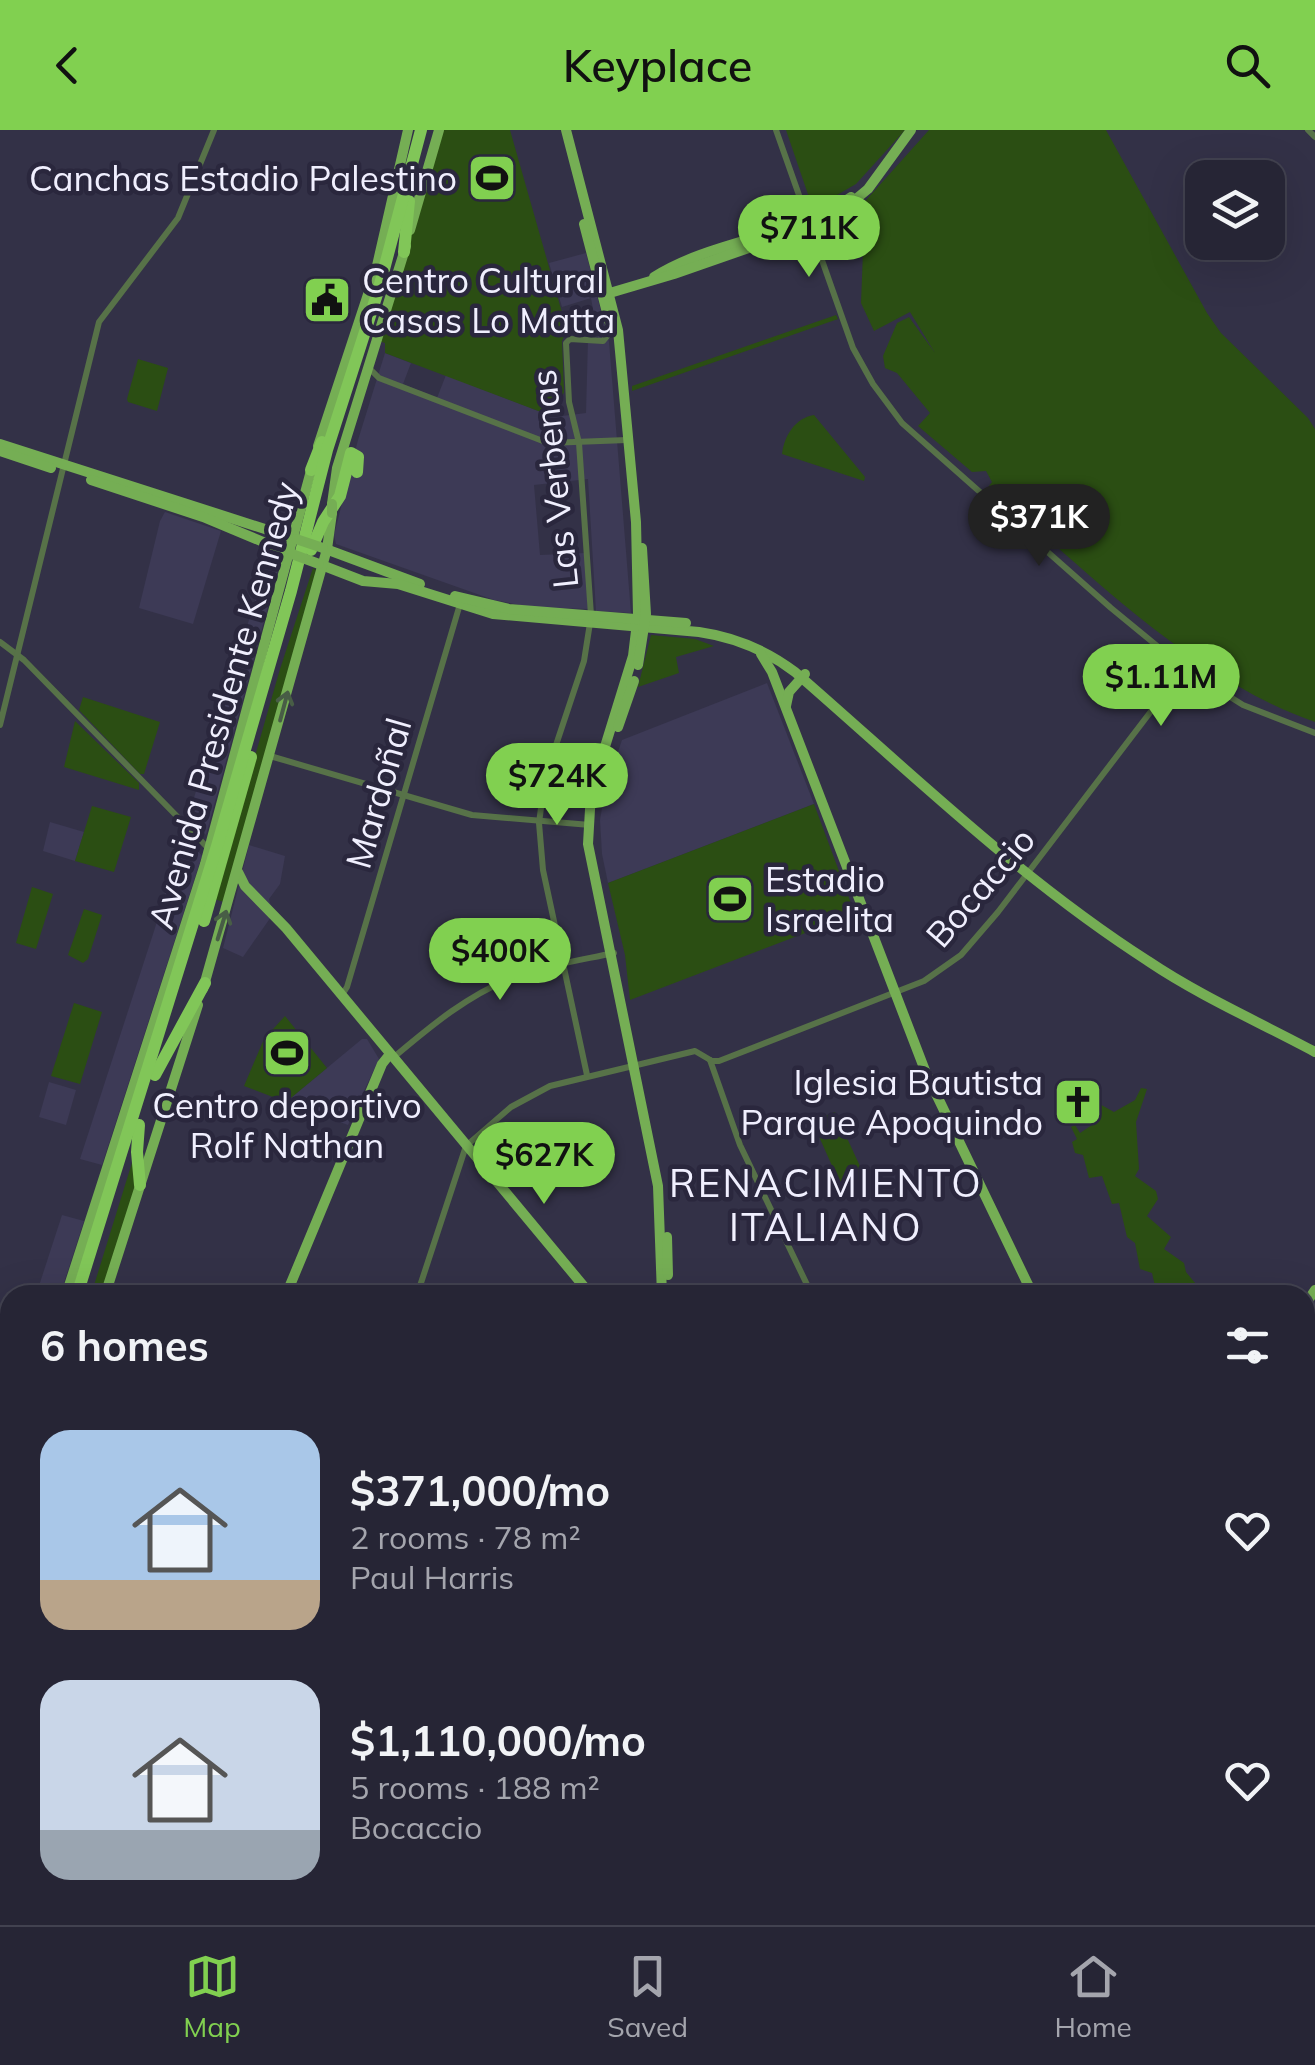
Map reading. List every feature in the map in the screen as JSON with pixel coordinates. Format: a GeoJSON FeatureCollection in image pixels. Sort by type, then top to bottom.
{"type":"FeatureCollection","features":[{"type":"Feature","properties":{"kind":"highway","name":"Avenida Presidente Kennedy"},"geometry":{"type":"LineString","coordinates":[[89,1285],[139,1125],[421,130]]}},
{"type":"Feature","properties":{"kind":"highway","name":"Avenida Presidente Kennedy"},"geometry":{"type":"LineString","coordinates":[[80,1285],[323,546],[338,438],[374,332],[429,130]]}},
{"type":"Feature","properties":{"kind":"highway"},"geometry":{"type":"LineString","coordinates":[[404,252],[409,201]]}},
{"type":"Feature","properties":{"kind":"highway"},"geometry":{"type":"LineString","coordinates":[[311,470],[352,371]]}},
{"type":"Feature","properties":{"kind":"highway"},"geometry":{"type":"LineString","coordinates":[[323,546],[323,522],[340,496],[351,453],[358,457],[356,472]]}},
{"type":"Feature","properties":{"kind":"highway"},"geometry":{"type":"LineString","coordinates":[[262,685],[272,617]]}},
{"type":"Feature","properties":{"kind":"highway"},"geometry":{"type":"LineString","coordinates":[[192,930],[205,864]]}},
{"type":"Feature","properties":{"kind":"highway"},"geometry":{"type":"LineString","coordinates":[[122,1122],[205,983]]}},
{"type":"Feature","properties":{"kind":"highway"},"geometry":{"type":"LineString","coordinates":[[139,1125],[136,1152],[140,1185]]}},
{"type":"Feature","properties":{"kind":"main road"},"geometry":{"type":"LineString","coordinates":[[69,1285],[205,864],[311,470],[376,270],[408,130]]}},
{"type":"Feature","properties":{"kind":"main road"},"geometry":{"type":"LineString","coordinates":[[108,1285],[239,887],[238,872],[321,565],[336,468],[364,385],[373,373],[439,130]]}},
{"type":"Feature","properties":{"kind":"main road"},"geometry":{"type":"LineString","coordinates":[[562,130],[620,339],[644,571],[642,622],[592,790],[589,858],[665,1199],[665,1285]]}},
{"type":"Feature","properties":{"kind":"main road"},"geometry":{"type":"LineString","coordinates":[[606,294],[809,223],[846,201],[891,158],[910,130]]}},
{"type":"Feature","properties":{"kind":"main road"},"geometry":{"type":"LineString","coordinates":[[606,294],[621,363]]}},
{"type":"Feature","properties":{"kind":"main road"},"geometry":{"type":"LineString","coordinates":[[0,444],[363,581],[401,585],[490,614],[708,627],[741,636],[784,657],[1030,870],[1156,960],[1315,1048]]}},
{"type":"Feature","properties":{"kind":"main road"},"geometry":{"type":"LineString","coordinates":[[0,452],[296,534],[483,604],[535,615]]}},
{"type":"Feature","properties":{"kind":"main road"},"geometry":{"type":"LineString","coordinates":[[275,548],[283,557],[285,570]]}},
{"type":"Feature","properties":{"kind":"main road"},"geometry":{"type":"LineString","coordinates":[[378,583],[376,572],[389,572]]}},
{"type":"Feature","properties":{"kind":"main road"},"geometry":{"type":"LineString","coordinates":[[642,622],[708,633],[753,647],[803,676]]}},
{"type":"Feature","properties":{"kind":"main road"},"geometry":{"type":"LineString","coordinates":[[753,647],[765,658],[776,684],[926,1073],[1028,1285]]}},
{"type":"Feature","properties":{"kind":"main road"},"geometry":{"type":"LineString","coordinates":[[786,712],[791,690],[803,676]]}},
{"type":"Feature","properties":{"kind":"main road"},"geometry":{"type":"LineString","coordinates":[[776,684],[791,690]]}},
{"type":"Feature","properties":{"kind":"main road"},"geometry":{"type":"LineString","coordinates":[[239,887],[286,928],[583,1285]]}},
{"type":"Feature","properties":{"kind":"main road"},"geometry":{"type":"LineString","coordinates":[[290,1285],[336,1168],[381,1071],[392,1056]]}},
{"type":"Feature","properties":{"kind":"street"},"geometry":{"type":"LineString","coordinates":[[0,725],[94,344],[108,311],[179,216],[214,130]]}},
{"type":"Feature","properties":{"kind":"street"},"geometry":{"type":"LineString","coordinates":[[776,130],[856,354],[894,413],[1111,608],[1184,668],[1243,704],[1315,733]]}},
{"type":"Feature","properties":{"kind":"street"},"geometry":{"type":"LineString","coordinates":[[1308,130],[1315,137]]}},
{"type":"Feature","properties":{"kind":"street","name":"Las Verbenas"},"geometry":{"type":"LineString","coordinates":[[587,1075],[542,862],[539,822],[545,778],[584,661],[591,618],[566,344],[570,340],[603,340],[612,330]]}},
{"type":"Feature","properties":{"kind":"street"},"geometry":{"type":"LineString","coordinates":[[373,373],[545,442],[629,440]]}},
{"type":"Feature","properties":{"kind":"street","name":"Mardoñal"},"geometry":{"type":"LineString","coordinates":[[342,996],[348,987],[460,604]]}},
{"type":"Feature","properties":{"kind":"street"},"geometry":{"type":"LineString","coordinates":[[0,642],[18,654],[209,849]]}},
{"type":"Feature","properties":{"kind":"street","name":"Bocaccio"},"geometry":{"type":"LineString","coordinates":[[466,1146],[526,1098],[550,1086],[695,1051],[719,1061],[895,994],[932,976],[961,955],[1184,668]]}},
{"type":"Feature","properties":{"kind":"street"},"geometry":{"type":"LineString","coordinates":[[270,756],[472,815],[590,825]]}},
{"type":"Feature","properties":{"kind":"street"},"geometry":{"type":"LineString","coordinates":[[392,1056],[477,994],[526,973],[612,953]]}},
{"type":"Feature","properties":{"kind":"street"},"geometry":{"type":"LineString","coordinates":[[710,1060],[740,1145],[807,1285]]}},
{"type":"Feature","properties":{"kind":"street"},"geometry":{"type":"LineString","coordinates":[[420,1285],[466,1146]]}},
{"type":"Feature","properties":{"kind":"shaded area"},"geometry":{"type":"Polygon","coordinates":[[[586,253],[609,342],[631,613],[596,611],[588,479],[534,485],[540,555],[585,553],[588,609],[530,607],[494,600],[336,544],[334,535],[358,440],[385,353],[411,363],[403,384],[437,398],[446,375],[554,417],[586,413],[588,339],[598,338],[591,298],[562,307],[549,263],[586,253]]]}},
{"type":"Feature","properties":{"kind":"shaded area"},"geometry":{"type":"Polygon","coordinates":[[[165,512],[221,531],[193,624],[139,608],[165,512]]]}},
{"type":"Feature","properties":{"kind":"shaded area"},"geometry":{"type":"Polygon","coordinates":[[[267,550],[276,554],[279,566],[206,835],[188,817],[266,565],[267,550]]]}},
{"type":"Feature","properties":{"kind":"shaded area"},"geometry":{"type":"Polygon","coordinates":[[[767,683],[814,804],[608,883],[600,820],[605,790],[622,740],[767,683]]]}},
{"type":"Feature","properties":{"kind":"shaded area"},"geometry":{"type":"Polygon","coordinates":[[[50,822],[84,832],[75,861],[43,851],[50,822]]]}},
{"type":"Feature","properties":{"kind":"shaded area"},"geometry":{"type":"Polygon","coordinates":[[[183,832],[202,856],[102,1165],[80,1159],[155,928],[183,832]]]}},
{"type":"Feature","properties":{"kind":"shaded area"},"geometry":{"type":"Polygon","coordinates":[[[249,845],[285,856],[280,884],[269,899],[273,914],[243,957],[223,948],[249,845]]]}},
{"type":"Feature","properties":{"kind":"shaded area"},"geometry":{"type":"Polygon","coordinates":[[[362,1039],[367,1039],[379,1059],[348,1125],[286,1102],[362,1039]]]}},
{"type":"Feature","properties":{"kind":"shaded area"},"geometry":{"type":"Polygon","coordinates":[[[49,1082],[76,1090],[66,1125],[39,1117],[49,1082]]]}},
{"type":"Feature","properties":{"kind":"shaded area"},"geometry":{"type":"Polygon","coordinates":[[[62,1215],[84,1221],[63,1285],[39,1285],[62,1215]]]}},
{"type":"Feature","properties":{"kind":"green space"},"geometry":{"type":"Polygon","coordinates":[[[441,130],[510,130],[567,330],[562,341],[564,392],[554,417],[385,353],[385,343],[379,341],[441,130]]]}},
{"type":"Feature","properties":{"kind":"green space"},"geometry":{"type":"Polygon","coordinates":[[[786,130],[905,130],[856,184],[813,209],[786,130]]]}},
{"type":"Feature","properties":{"kind":"green space"},"geometry":{"type":"Polygon","coordinates":[[[929,130],[1106,130],[1221,333],[1308,418],[1315,429],[1315,722],[1227,680],[1142,620],[989,486],[992,482],[986,471],[972,472],[918,426],[930,413],[897,373],[885,368],[883,356],[897,323],[909,317],[935,353],[910,312],[874,331],[861,303],[864,226],[854,227],[852,222],[859,208],[929,130]]]}},
{"type":"Feature","properties":{"kind":"green space"},"geometry":{"type":"Polygon","coordinates":[[[836,315],[838,319],[632,391],[632,386],[836,315]]]}},
{"type":"Feature","properties":{"kind":"green space"},"geometry":{"type":"Polygon","coordinates":[[[138,359],[168,368],[157,411],[128,402],[138,359]]]}},
{"type":"Feature","properties":{"kind":"green space"},"geometry":{"type":"Polygon","coordinates":[[[814,415],[865,477],[864,481],[782,454],[792,429],[814,415]]]}},
{"type":"Feature","properties":{"kind":"green space"},"geometry":{"type":"Polygon","coordinates":[[[313,568],[316,570],[224,902],[214,899],[313,568]]]}},
{"type":"Feature","properties":{"kind":"green space"},"geometry":{"type":"Polygon","coordinates":[[[651,635],[695,639],[714,646],[676,657],[679,673],[638,687],[651,635]]]}},
{"type":"Feature","properties":{"kind":"green space"},"geometry":{"type":"Polygon","coordinates":[[[83,697],[160,722],[144,774],[79,710],[83,697]]]}},
{"type":"Feature","properties":{"kind":"green space"},"geometry":{"type":"Polygon","coordinates":[[[75,721],[139,783],[139,790],[64,767],[75,721]]]}},
{"type":"Feature","properties":{"kind":"green space","name":"Estadio Israelita"},"geometry":{"type":"Polygon","coordinates":[[[814,804],[855,914],[630,1000],[625,955],[608,883],[814,804]]]}},
{"type":"Feature","properties":{"kind":"green space"},"geometry":{"type":"Polygon","coordinates":[[[92,806],[131,817],[114,872],[75,861],[92,806]]]}},
{"type":"Feature","properties":{"kind":"green space"},"geometry":{"type":"Polygon","coordinates":[[[32,887],[53,894],[36,949],[16,943],[32,887]]]}},
{"type":"Feature","properties":{"kind":"green space"},"geometry":{"type":"Polygon","coordinates":[[[84,909],[102,915],[88,959],[83,963],[68,955],[84,909]]]}},
{"type":"Feature","properties":{"kind":"green space"},"geometry":{"type":"Polygon","coordinates":[[[74,1003],[102,1012],[80,1084],[51,1076],[74,1003]]]}},
{"type":"Feature","properties":{"kind":"green space","name":"Centro deportivo Rolf Nathan"},"geometry":{"type":"Polygon","coordinates":[[[285,1016],[327,1068],[286,1102],[244,1086],[264,1039],[285,1016]]]}},
{"type":"Feature","properties":{"kind":"green space"},"geometry":{"type":"Polygon","coordinates":[[[1141,1088],[1147,1089],[1136,1122],[1139,1169],[1135,1176],[1156,1191],[1158,1199],[1147,1216],[1171,1237],[1164,1249],[1184,1263],[1197,1285],[1155,1285],[1152,1273],[1140,1269],[1135,1243],[1127,1237],[1119,1203],[1112,1204],[1102,1176],[1089,1178],[1083,1155],[1075,1153],[1072,1142],[1077,1139],[1071,1127],[1075,1125],[1080,1133],[1101,1119],[1087,1109],[1087,1097],[1114,1112],[1135,1100],[1141,1088]]]}},
{"type":"Feature","properties":{"kind":"green space"},"geometry":{"type":"Polygon","coordinates":[[[835,1112],[865,1177],[842,1188],[812,1121],[835,1112]]]}},
{"type":"Feature","properties":{"kind":"green space"},"geometry":{"type":"Polygon","coordinates":[[[135,1153],[138,1176],[106,1285],[94,1285],[135,1153]]]}},
{"type":"Feature","properties":{"kind":"place","name":"Canchas Estadio Palestino"},"geometry":{"type":"Point","coordinates":[492,178]}},
{"type":"Feature","properties":{"kind":"place","name":"Centro Cultural Casas Lo Matta"},"geometry":{"type":"Point","coordinates":[327,300]}},
{"type":"Feature","properties":{"kind":"place","name":"Estadio Israelita"},"geometry":{"type":"Point","coordinates":[730,899]}},
{"type":"Feature","properties":{"kind":"place","name":"Centro deportivo Rolf Nathan"},"geometry":{"type":"Point","coordinates":[287,1053]}},
{"type":"Feature","properties":{"kind":"place","name":"Iglesia Bautista Parque Apoquindo"},"geometry":{"type":"Point","coordinates":[1078,1102]}},
{"type":"Feature","properties":{"kind":"district","name":"RENACIMIENTO ITALIANO"},"geometry":{"type":"Point","coordinates":[826,1205]}}]}
